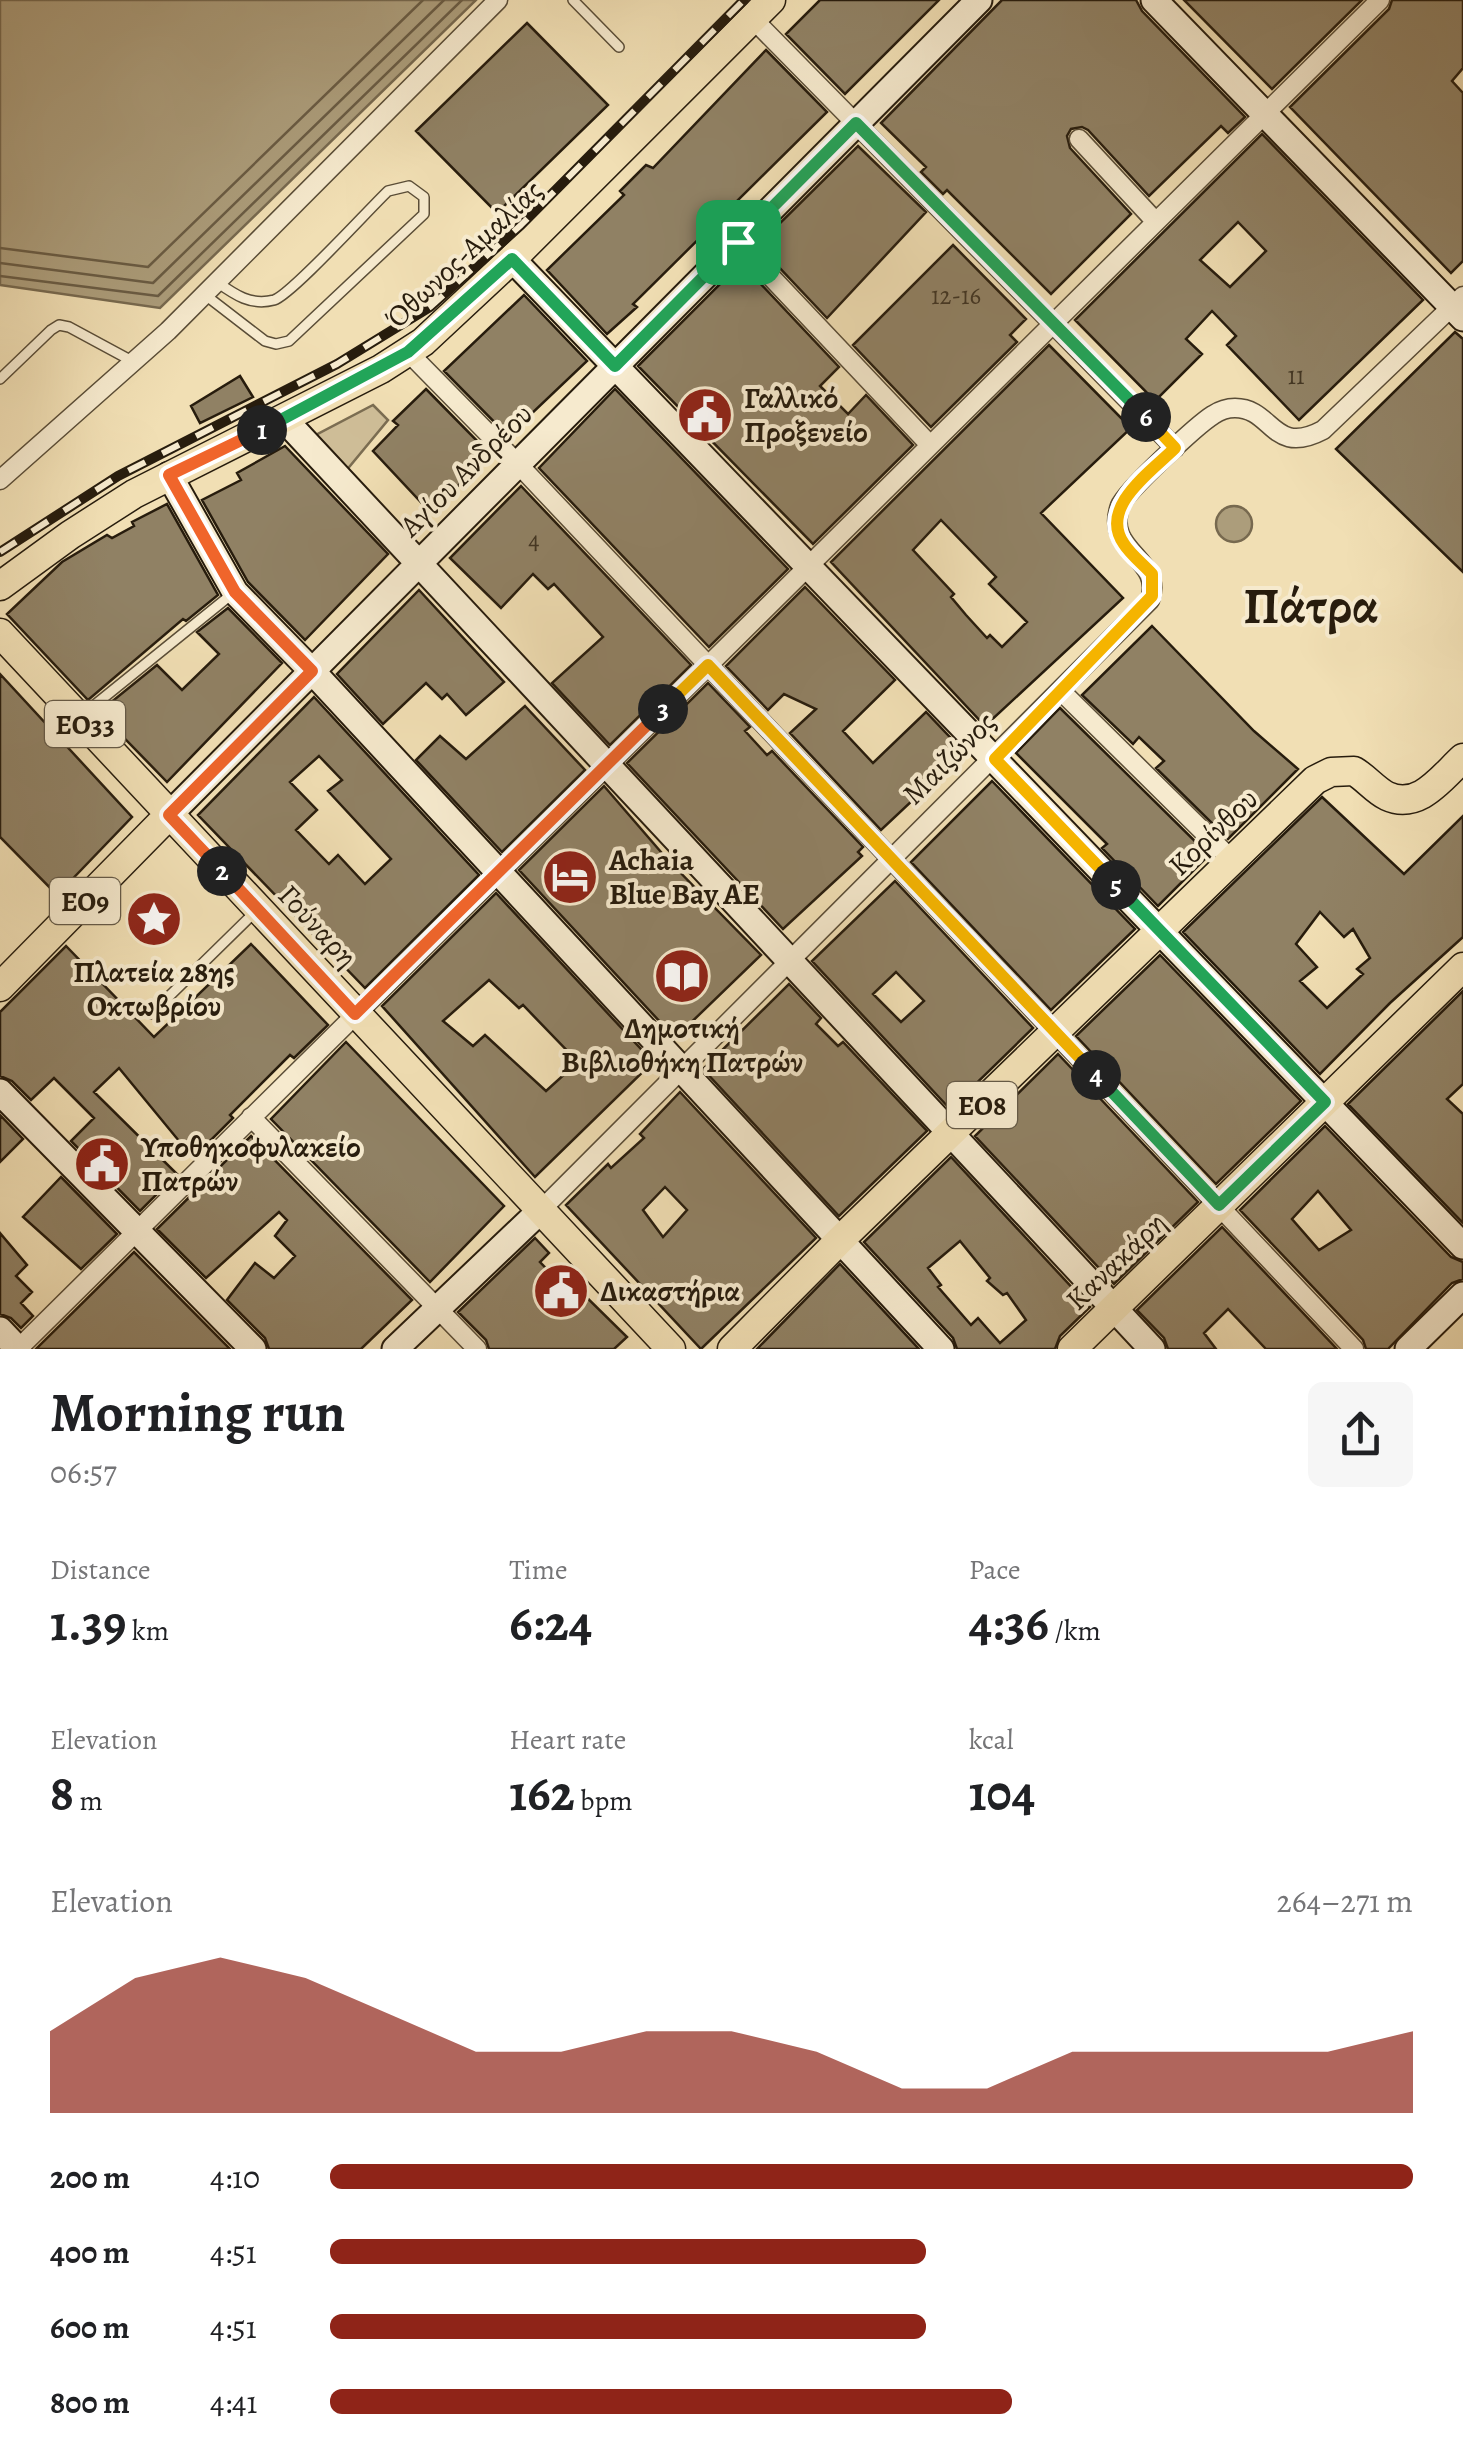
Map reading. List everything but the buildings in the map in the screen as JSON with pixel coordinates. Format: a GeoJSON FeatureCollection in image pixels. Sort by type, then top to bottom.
{"type":"FeatureCollection","features":[{"type":"Feature","properties":{"kind":"main road","name":"Αγίου Ανδρέου"},"geometry":{"type":"LineString","coordinates":[[0,987],[979,0]]}},
{"type":"Feature","properties":{"kind":"main road"},"geometry":{"type":"LineString","coordinates":[[1154,0],[1459,307]]}},
{"type":"Feature","properties":{"kind":"main road","name":"Όθωνος-Αμαλίας"},"geometry":{"type":"LineString","coordinates":[[0,586],[70,535],[169,475],[284,420],[408,352],[512,259],[762,10]]}},
{"type":"Feature","properties":{"kind":"main road"},"geometry":{"type":"LineString","coordinates":[[512,259],[1463,1246]]}},
{"type":"Feature","properties":{"kind":"main road"},"geometry":{"type":"LineString","coordinates":[[284,420],[1152,1349]]}},
{"type":"Feature","properties":{"kind":"main road"},"geometry":{"type":"LineString","coordinates":[[169,475],[235,592],[941,1349]]}},
{"type":"Feature","properties":{"kind":"main road","name":"Γούναρη"},"geometry":{"type":"LineString","coordinates":[[0,634],[671,1349]]}},
{"type":"Feature","properties":{"kind":"main road","name":"Κορίνθου"},"geometry":{"type":"LineString","coordinates":[[732,1349],[1315,780],[1326,774],[1358,772],[1383,794],[1412,800],[1422,796],[1463,758]]}},
{"type":"Feature","properties":{"kind":"main road","name":"Κανακάρη"},"geometry":{"type":"LineString","coordinates":[[1072,1349],[1463,966]]}},
{"type":"Feature","properties":{"kind":"main road"},"geometry":{"type":"LineString","coordinates":[[0,1092],[253,1349]]}},
{"type":"Feature","properties":{"kind":"main road","name":"Μαιζώνος"},"geometry":{"type":"LineString","coordinates":[[394,1349],[540,1211]]}},
{"type":"Feature","properties":{"kind":"main road"},"geometry":{"type":"LineString","coordinates":[[1408,1349],[1463,1295]]}},
{"type":"Feature","properties":{"kind":"main road"},"geometry":{"type":"LineString","coordinates":[[0,1330],[18,1349]]}},
{"type":"Feature","properties":{"kind":"street"},"geometry":{"type":"LineString","coordinates":[[0,480],[135,363],[498,0]]}},
{"type":"Feature","properties":{"kind":"street"},"geometry":{"type":"LineString","coordinates":[[18,1349],[1380,0]]}},
{"type":"Feature","properties":{"kind":"street"},"geometry":{"type":"LineString","coordinates":[[762,10],[856,123],[1175,448]]}},
{"type":"Feature","properties":{"kind":"street"},"geometry":{"type":"LineString","coordinates":[[1079,139],[1156,222]]}},
{"type":"Feature","properties":{"kind":"street"},"geometry":{"type":"LineString","coordinates":[[738,242],[930,445]]}},
{"type":"Feature","properties":{"kind":"street","name":"Μαιζώνος"},"geometry":{"type":"LineString","coordinates":[[540,1211],[1150,600],[1154,588],[1152,574],[1122,542],[1118,511],[1122,500],[1214,414],[1228,408],[1252,412],[1287,439],[1314,435],[1336,421],[1459,307]]}},
{"type":"Feature","properties":{"kind":"street"},"geometry":{"type":"LineString","coordinates":[[408,352],[1354,1349]]}},
{"type":"Feature","properties":{"kind":"street"},"geometry":{"type":"LineString","coordinates":[[1062,691],[1232,860]]}},
{"type":"Feature","properties":{"kind":"street"},"geometry":{"type":"LineString","coordinates":[[252,1117],[477,1349]]}},
{"type":"Feature","properties":{"kind":"lane"},"geometry":{"type":"LineString","coordinates":[[573,0],[620,47]]}},
{"type":"Feature","properties":{"kind":"lane"},"geometry":{"type":"LineString","coordinates":[[409,186],[424,197],[424,214],[290,341],[266,341],[210,288],[257,302],[282,296],[388,191],[409,186]]}},
{"type":"Feature","properties":{"kind":"lane"},"geometry":{"type":"LineString","coordinates":[[0,379],[50,330],[59,326],[69,327],[135,363]]}},
{"type":"Feature","properties":{"kind":"lane"},"geometry":{"type":"LineString","coordinates":[[78,718],[235,592]]}},
{"type":"Feature","properties":{"kind":"lane"},"geometry":{"type":"LineString","coordinates":[[152,1014],[258,910]]}},
{"type":"Feature","properties":{"kind":"shaded area"},"geometry":{"type":"Polygon","coordinates":[[[373,405],[388,420],[345,472],[314,436],[373,405]]]}},
{"type":"Feature","properties":{"kind":"water"},"geometry":{"type":"Polygon","coordinates":[[[0,0],[476,0],[160,308],[0,285],[0,0]]]}},
{"type":"Feature","properties":{"kind":"water"},"geometry":{"type":"Polygon","coordinates":[[[1234,506],[1247,511],[1252,524],[1247,537],[1234,542],[1221,537],[1216,524],[1221,511],[1234,506]]]}},
{"type":"Feature","properties":{"kind":"railway"},"geometry":{"type":"LineString","coordinates":[[0,552],[118,476],[337,364],[430,307],[521,225],[744,0]]}},
{"type":"Feature","properties":{"kind":"place","name":"Γαλλικό Προξενείο"},"geometry":{"type":"Point","coordinates":[705,415]}},
{"type":"Feature","properties":{"kind":"place","name":"Achaia Blue Bay AE"},"geometry":{"type":"Point","coordinates":[570,877]}},
{"type":"Feature","properties":{"kind":"place","name":"Πλατεία 28ης Οκτωβρίου"},"geometry":{"type":"Point","coordinates":[154,919]}},
{"type":"Feature","properties":{"kind":"place","name":"Δημοτική Βιβλιοθήκη Πατρών"},"geometry":{"type":"Point","coordinates":[682,976]}},
{"type":"Feature","properties":{"kind":"place","name":"Υποθηκοφυλακείο Πατρών"},"geometry":{"type":"Point","coordinates":[102,1164]}},
{"type":"Feature","properties":{"kind":"place","name":"Δικαστήρια"},"geometry":{"type":"Point","coordinates":[561,1291]}},
{"type":"Feature","properties":{"kind":"district","name":"Πάτρα"},"geometry":{"type":"Point","coordinates":[1311,605]}},
{"type":"Feature","properties":{"kind":"route"},"geometry":{"type":"LineString","coordinates":[[856,123],[1175,448],[1122,500],[1118,511],[1122,542],[1152,574],[1154,588],[1150,600],[995,759],[1325,1102],[1219,1205],[708,665],[355,1014],[169,815],[312,671],[235,592],[169,475],[284,420],[408,352],[512,259],[615,366],[738,242],[856,123]]}}]}
